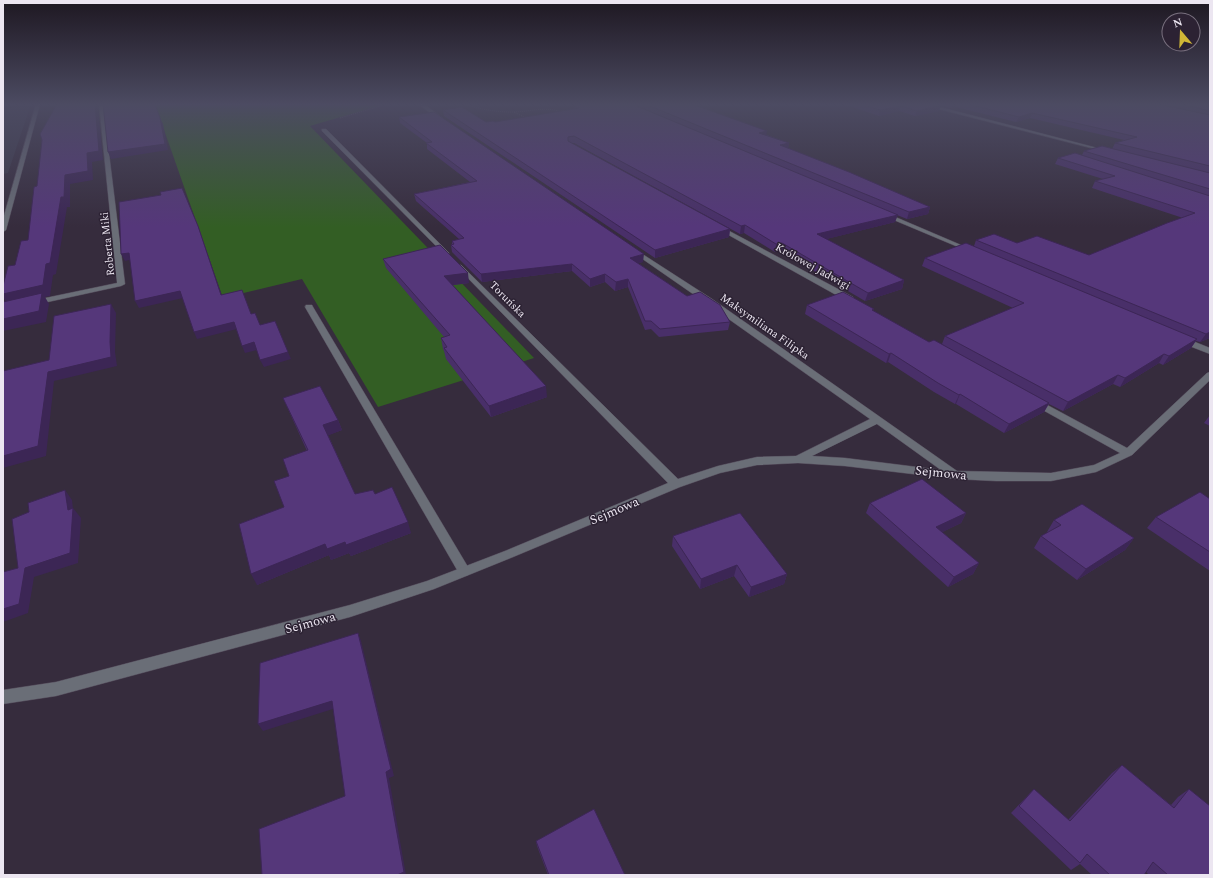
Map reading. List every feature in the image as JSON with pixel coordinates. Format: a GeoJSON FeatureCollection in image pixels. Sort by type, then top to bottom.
{"type":"FeatureCollection","features":[{"type":"Feature","properties":{"kind":"street"},"geometry":{"type":"LineString","coordinates":[[3,230],[27,145]]}},
{"type":"Feature","properties":{"kind":"street","name":"Roberta Miki"},"geometry":{"type":"LineString","coordinates":[[25,305],[122,284],[106,145]]}},
{"type":"Feature","properties":{"kind":"street","name":"Toruńska"},"geometry":{"type":"LineString","coordinates":[[339,145],[676,484]]}},
{"type":"Feature","properties":{"kind":"street"},"geometry":{"type":"LineString","coordinates":[[1082,145],[1110,152]]}},
{"type":"Feature","properties":{"kind":"street"},"geometry":{"type":"LineString","coordinates":[[880,212],[975,252]]}},
{"type":"Feature","properties":{"kind":"street","name":"Królowej Jadwigi"},"geometry":{"type":"LineString","coordinates":[[710,222],[856,303]]}},
{"type":"Feature","properties":{"kind":"street","name":"Maksymiliana Filipka"},"geometry":{"type":"LineString","coordinates":[[624,243],[710,301],[955,474]]}},
{"type":"Feature","properties":{"kind":"street"},"geometry":{"type":"LineString","coordinates":[[309,307],[464,571]]}},
{"type":"Feature","properties":{"kind":"street"},"geometry":{"type":"LineString","coordinates":[[1173,336],[1210,351]]}},
{"type":"Feature","properties":{"kind":"street","name":"Sejmowa"},"geometry":{"type":"LineString","coordinates":[[3,697],[56,689],[227,645],[350,611],[430,585],[676,484],[718,470],[757,461],[798,459],[845,462],[996,477],[1051,477],[1096,468],[1128,453],[1210,375]]}},
{"type":"Feature","properties":{"kind":"street"},"geometry":{"type":"LineString","coordinates":[[1031,399],[1128,453]]}},
{"type":"Feature","properties":{"kind":"street"},"geometry":{"type":"LineString","coordinates":[[798,459],[878,420]]}},
{"type":"Feature","properties":{"kind":"shaded area"},"geometry":{"type":"Polygon","coordinates":[[[3,145],[17,145],[8,173],[3,174],[3,145]]]}},
{"type":"Feature","properties":{"kind":"green space"},"geometry":{"type":"Polygon","coordinates":[[[169,145],[328,145],[534,358],[378,407],[302,279],[223,298],[169,145]]]}},
{"type":"Feature","properties":{"kind":"building"},"geometry":{"type":"Polygon","coordinates":[[[41,145],[98,145],[99,151],[87,153],[88,171],[65,175],[64,197],[61,197],[50,263],[46,264],[43,285],[3,294],[3,286],[8,266],[15,265],[21,241],[28,240],[34,187],[37,186],[41,145]]]}},
{"type":"Feature","properties":{"kind":"building"},"geometry":{"type":"Polygon","coordinates":[[[107,145],[158,145],[108,152],[107,145]]]}},
{"type":"Feature","properties":{"kind":"building"},"geometry":{"type":"Polygon","coordinates":[[[429,145],[483,145],[644,254],[630,258],[687,296],[700,292],[720,305],[730,322],[660,329],[651,321],[645,321],[628,279],[616,282],[605,274],[590,279],[572,264],[481,274],[451,245],[454,244],[452,241],[464,238],[414,194],[477,181],[429,145]]]}},
{"type":"Feature","properties":{"kind":"building"},"geometry":{"type":"Polygon","coordinates":[[[496,145],[575,145],[730,229],[655,250],[496,145]]]}},
{"type":"Feature","properties":{"kind":"building"},"geometry":{"type":"Polygon","coordinates":[[[591,145],[730,145],[898,215],[817,234],[904,280],[868,293],[782,243],[776,244],[745,225],[741,226],[591,145]]]}},
{"type":"Feature","properties":{"kind":"building"},"geometry":{"type":"Polygon","coordinates":[[[745,145],[780,145],[849,172],[930,207],[909,212],[745,145]]]}},
{"type":"Feature","properties":{"kind":"building"},"geometry":{"type":"Polygon","coordinates":[[[1123,145],[1210,145],[1210,166],[1123,145]]]}},
{"type":"Feature","properties":{"kind":"building"},"geometry":{"type":"Polygon","coordinates":[[[1102,146],[1210,173],[1210,189],[1084,151],[1102,146]]]}},
{"type":"Feature","properties":{"kind":"building"},"geometry":{"type":"Polygon","coordinates":[[[1075,153],[1210,196],[1210,332],[1206,334],[976,240],[994,234],[1017,243],[1037,236],[1089,255],[1195,213],[1095,181],[1115,176],[1058,158],[1075,153]]]}},
{"type":"Feature","properties":{"kind":"building"},"geometry":{"type":"Polygon","coordinates":[[[182,188],[198,226],[221,295],[242,290],[251,314],[255,313],[260,325],[275,321],[288,352],[260,360],[254,342],[242,346],[234,322],[194,332],[180,291],[135,301],[129,253],[121,254],[119,202],[161,195],[160,192],[182,188]]]}},
{"type":"Feature","properties":{"kind":"building"},"geometry":{"type":"Polygon","coordinates":[[[966,243],[1197,339],[1169,356],[1164,354],[1125,378],[1118,375],[1068,402],[945,336],[1024,303],[925,258],[966,243]]]}},
{"type":"Feature","properties":{"kind":"building"},"geometry":{"type":"Polygon","coordinates":[[[440,245],[468,273],[444,276],[546,386],[489,406],[444,348],[447,347],[441,338],[450,335],[383,259],[440,245]]]}},
{"type":"Feature","properties":{"kind":"building"},"geometry":{"type":"Polygon","coordinates":[[[843,292],[929,342],[934,340],[1049,403],[1009,424],[960,394],[959,395],[938,383],[891,353],[889,354],[807,305],[843,292]]]}},
{"type":"Feature","properties":{"kind":"building"},"geometry":{"type":"Polygon","coordinates":[[[42,293],[39,311],[3,319],[3,302],[42,293]]]}},
{"type":"Feature","properties":{"kind":"building"},"geometry":{"type":"Polygon","coordinates":[[[111,304],[111,357],[48,372],[38,446],[3,456],[3,371],[49,360],[54,316],[111,304]]]}},
{"type":"Feature","properties":{"kind":"building"},"geometry":{"type":"Polygon","coordinates":[[[320,386],[338,420],[323,425],[355,494],[373,490],[375,494],[392,487],[408,522],[346,545],[345,542],[327,549],[325,544],[251,574],[239,524],[284,507],[274,481],[289,476],[283,459],[308,450],[283,398],[320,386]]]}},
{"type":"Feature","properties":{"kind":"building"},"geometry":{"type":"Polygon","coordinates":[[[922,479],[966,513],[936,527],[979,563],[954,577],[870,503],[922,479]]]}},
{"type":"Feature","properties":{"kind":"building"},"geometry":{"type":"Polygon","coordinates":[[[65,490],[68,510],[73,508],[70,553],[25,568],[19,604],[3,609],[3,572],[18,568],[12,519],[29,512],[28,503],[65,490]]]}},
{"type":"Feature","properties":{"kind":"building"},"geometry":{"type":"Polygon","coordinates":[[[1200,492],[1210,499],[1210,552],[1156,517],[1200,492]]]}},
{"type":"Feature","properties":{"kind":"building"},"geometry":{"type":"Polygon","coordinates":[[[1082,504],[1134,538],[1086,569],[1041,536],[1061,525],[1054,520],[1082,504]]]}},
{"type":"Feature","properties":{"kind":"building"},"geometry":{"type":"Polygon","coordinates":[[[740,513],[787,574],[751,587],[737,565],[701,579],[673,536],[740,513]]]}},
{"type":"Feature","properties":{"kind":"building"},"geometry":{"type":"Polygon","coordinates":[[[358,633],[391,769],[386,772],[404,872],[397,875],[262,875],[259,829],[345,796],[332,701],[258,724],[260,663],[358,633]]]}},
{"type":"Feature","properties":{"kind":"building"},"geometry":{"type":"Polygon","coordinates":[[[1122,765],[1174,808],[1189,789],[1210,806],[1210,875],[1168,875],[1153,862],[1144,875],[1110,875],[1087,854],[1080,863],[1019,806],[1034,789],[1070,821],[1122,765]]]}},
{"type":"Feature","properties":{"kind":"building"},"geometry":{"type":"Polygon","coordinates":[[[594,809],[625,875],[549,875],[536,841],[594,809]]]}}]}
